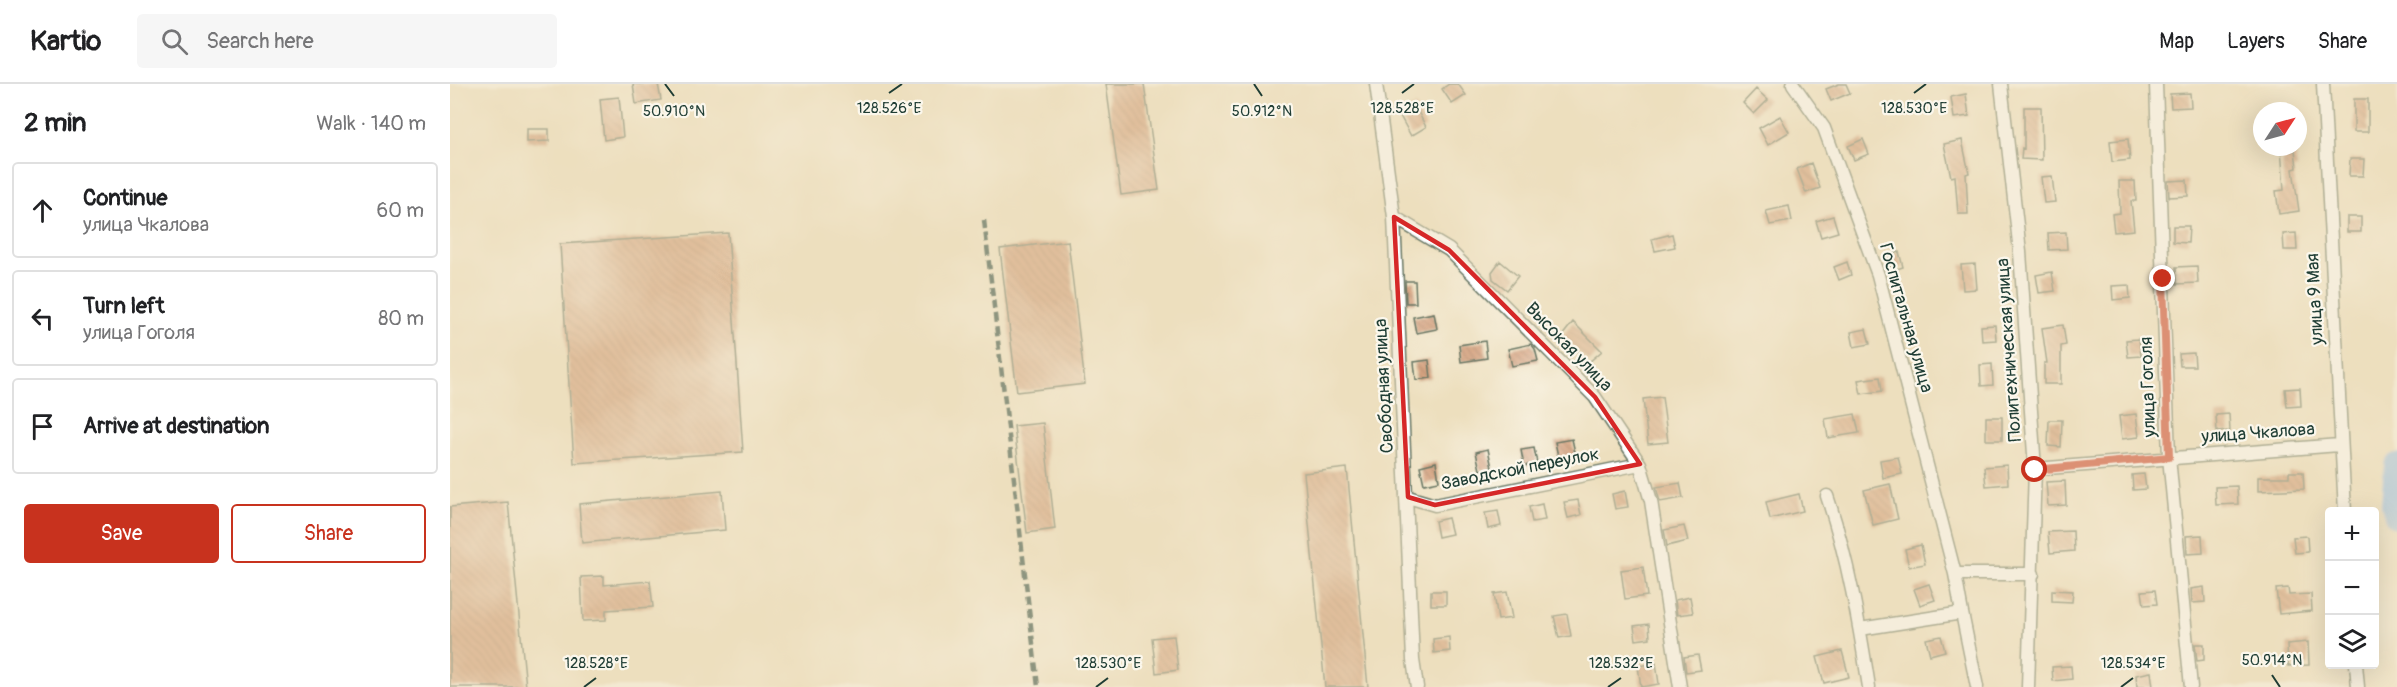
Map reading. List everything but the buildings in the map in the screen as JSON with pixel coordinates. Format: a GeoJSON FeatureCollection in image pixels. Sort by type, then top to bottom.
{"type":"FeatureCollection","features":[{"type":"Feature","properties":{"kind":"street","name":"Свободная улица"},"geometry":{"type":"LineString","coordinates":[[1376,84],[1394,217],[1413,660],[1417,687]]}},
{"type":"Feature","properties":{"kind":"street","name":"Госпитальная улица"},"geometry":{"type":"LineString","coordinates":[[1793,84],[1824,128],[1878,275],[1955,574],[1977,687]]}},
{"type":"Feature","properties":{"kind":"street","name":"Политехническая улица"},"geometry":{"type":"LineString","coordinates":[[2001,84],[2020,252],[2035,470],[2028,687]]}},
{"type":"Feature","properties":{"kind":"street","name":"улица Гоголя"},"geometry":{"type":"LineString","coordinates":[[2156,84],[2169,457],[2191,687]]}},
{"type":"Feature","properties":{"kind":"street","name":"улица 9 Мая"},"geometry":{"type":"LineString","coordinates":[[2323,84],[2339,445],[2345,507]]}},
{"type":"Feature","properties":{"kind":"street","name":"Высокая улица"},"geometry":{"type":"LineString","coordinates":[[1394,217],[1449,249],[1595,397],[1640,464],[1651,501],[1680,687]]}},
{"type":"Feature","properties":{"kind":"street","name":"улица Чкалова"},"geometry":{"type":"LineString","coordinates":[[2035,470],[2169,457],[2339,445]]}},
{"type":"Feature","properties":{"kind":"street","name":"Заводской переулок"},"geometry":{"type":"LineString","coordinates":[[1407,497],[1435,504],[1640,464]]}},
{"type":"Feature","properties":{"kind":"street"},"geometry":{"type":"LineString","coordinates":[[1827,496],[1836,524],[1860,629],[1869,687]]}},
{"type":"Feature","properties":{"kind":"street"},"geometry":{"type":"LineString","coordinates":[[1955,574],[2033,574]]}},
{"type":"Feature","properties":{"kind":"street"},"geometry":{"type":"LineString","coordinates":[[1860,629],[1962,613]]}},
{"type":"Feature","properties":{"kind":"street"},"geometry":{"type":"LineString","coordinates":[[2356,669],[2358,687]]}},
{"type":"Feature","properties":{"kind":"highlighted area"},"geometry":{"type":"Polygon","coordinates":[[[1394,217],[1449,250],[1595,397],[1640,464],[1435,505],[1408,497],[1394,217]]]}},
{"type":"Feature","properties":{"kind":"waterway"},"geometry":{"type":"LineString","coordinates":[[2397,466],[2394,505],[2397,515]]}},
{"type":"Feature","properties":{"kind":"railway"},"geometry":{"type":"LineString","coordinates":[[984,220],[1038,687]]}},
{"type":"Feature","properties":{"kind":"route"},"geometry":{"type":"LineString","coordinates":[[2035,470],[2169,457],[2163,279]]}}]}
